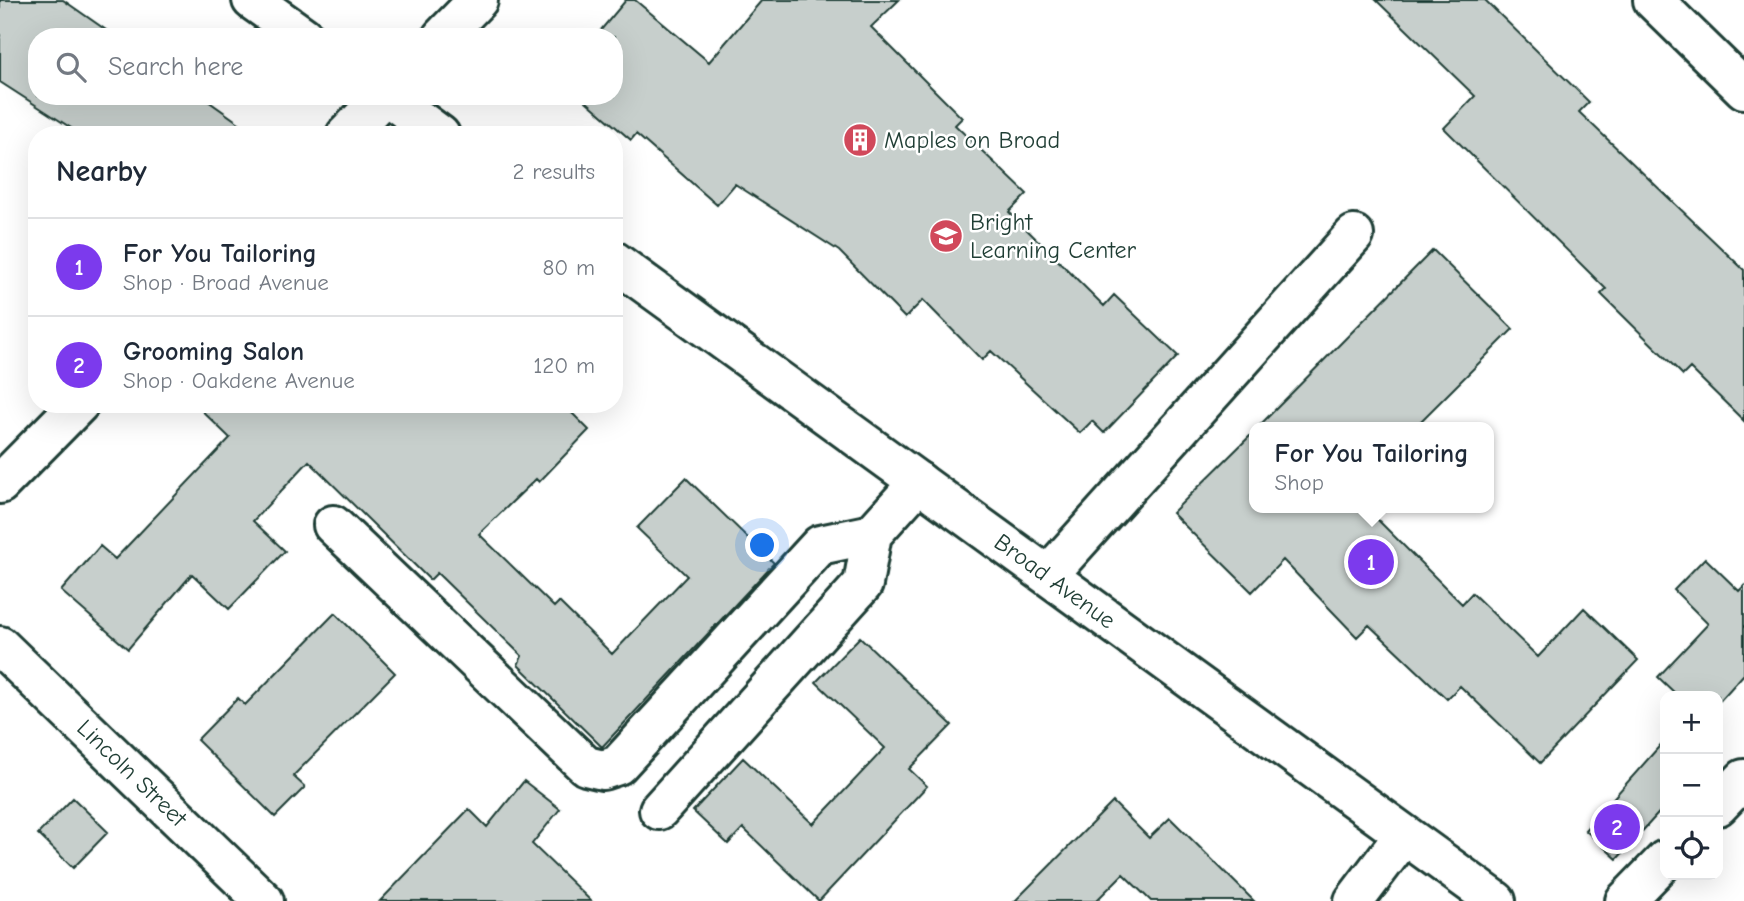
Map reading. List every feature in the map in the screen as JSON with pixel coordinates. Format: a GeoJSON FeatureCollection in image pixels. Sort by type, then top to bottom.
{"type":"FeatureCollection","features":[{"type":"Feature","properties":{"kind":"main road"},"geometry":{"type":"LineString","coordinates":[[252,0],[291,28]]}},
{"type":"Feature","properties":{"kind":"main road"},"geometry":{"type":"LineString","coordinates":[[451,28],[478,0]]}},
{"type":"Feature","properties":{"kind":"main road"},"geometry":{"type":"LineString","coordinates":[[1654,0],[1744,89]]}},
{"type":"Feature","properties":{"kind":"main road"},"geometry":{"type":"LineString","coordinates":[[355,126],[377,105]]}},
{"type":"Feature","properties":{"kind":"main road"},"geometry":{"type":"LineString","coordinates":[[398,105],[428,126]]}},
{"type":"Feature","properties":{"kind":"main road"},"geometry":{"type":"LineString","coordinates":[[1048,575],[1354,234]]}},
{"type":"Feature","properties":{"kind":"main road","name":"Broad Avenue"},"geometry":{"type":"LineString","coordinates":[[623,268],[1496,901]]}},
{"type":"Feature","properties":{"kind":"main road"},"geometry":{"type":"LineString","coordinates":[[0,484],[70,413]]}},
{"type":"Feature","properties":{"kind":"main road"},"geometry":{"type":"LineString","coordinates":[[659,810],[863,584],[872,534],[919,482]]}},
{"type":"Feature","properties":{"kind":"main road"},"geometry":{"type":"LineString","coordinates":[[333,526],[586,766],[603,770],[618,765],[820,545],[872,534]]}},
{"type":"Feature","properties":{"kind":"main road","name":"Lincoln Street"},"geometry":{"type":"LineString","coordinates":[[0,646],[264,901]]}},
{"type":"Feature","properties":{"kind":"main road"},"geometry":{"type":"LineString","coordinates":[[1723,801],[1744,779]]}},
{"type":"Feature","properties":{"kind":"main road"},"geometry":{"type":"LineString","coordinates":[[1354,901],[1404,835]]}},
{"type":"Feature","properties":{"kind":"main road"},"geometry":{"type":"LineString","coordinates":[[1625,901],[1660,865]]}},
{"type":"Feature","properties":{"kind":"building"},"geometry":{"type":"Polygon","coordinates":[[[0,0],[63,0],[103,28],[28,28],[28,100],[0,82],[0,0]]]}},
{"type":"Feature","properties":{"kind":"building"},"geometry":{"type":"Polygon","coordinates":[[[626,0],[635,0],[709,62],[762,0],[899,0],[871,27],[962,118],[955,125],[1027,194],[1009,212],[1104,306],[1114,295],[1178,356],[1104,433],[1092,421],[1080,433],[991,351],[982,360],[923,300],[905,318],[839,251],[735,184],[717,205],[636,134],[631,140],[623,133],[623,126],[615,126],[590,105],[623,105],[623,28],[603,28],[626,0]]]}},
{"type":"Feature","properties":{"kind":"building"},"geometry":{"type":"Polygon","coordinates":[[[1376,0],[1485,0],[1589,102],[1579,112],[1744,270],[1744,421],[1690,368],[1683,375],[1601,294],[1606,289],[1444,128],[1475,96],[1376,0]]]}},
{"type":"Feature","properties":{"kind":"building"},"geometry":{"type":"Polygon","coordinates":[[[36,105],[214,105],[243,126],[68,126],[36,105]]]}},
{"type":"Feature","properties":{"kind":"building"},"geometry":{"type":"Polygon","coordinates":[[[1433,250],[1513,329],[1420,422],[1263,422],[1433,250]]]}},
{"type":"Feature","properties":{"kind":"building"},"geometry":{"type":"Polygon","coordinates":[[[204,413],[572,413],[589,430],[539,482],[536,479],[479,534],[554,607],[559,602],[612,654],[687,576],[637,528],[686,478],[774,563],[602,747],[518,665],[522,656],[437,573],[430,580],[309,461],[253,521],[285,551],[229,609],[192,574],[128,649],[61,591],[100,546],[115,559],[230,438],[204,413]]]}},
{"type":"Feature","properties":{"kind":"building"},"geometry":{"type":"Polygon","coordinates":[[[1249,437],[1249,513],[1371,513],[1462,604],[1472,593],[1538,657],[1584,608],[1638,660],[1540,763],[1460,686],[1447,699],[1369,625],[1357,637],[1283,560],[1252,592],[1172,513],[1249,437]]]}},
{"type":"Feature","properties":{"kind":"building"},"geometry":{"type":"Polygon","coordinates":[[[1705,558],[1739,591],[1744,586],[1744,674],[1723,697],[1723,691],[1673,691],[1658,677],[1708,624],[1674,590],[1705,558]]]}},
{"type":"Feature","properties":{"kind":"building"},"geometry":{"type":"Polygon","coordinates":[[[335,613],[395,673],[293,776],[305,787],[275,817],[197,740],[238,698],[245,705],[335,613]]]}},
{"type":"Feature","properties":{"kind":"building"},"geometry":{"type":"Polygon","coordinates":[[[860,637],[952,725],[909,769],[927,786],[819,901],[743,828],[728,844],[693,811],[743,758],[813,824],[885,748],[816,682],[860,637]]]}},
{"type":"Feature","properties":{"kind":"building"},"geometry":{"type":"Polygon","coordinates":[[[1660,746],[1660,812],[1617,859],[1585,830],[1660,746]]]}},
{"type":"Feature","properties":{"kind":"building"},"geometry":{"type":"Polygon","coordinates":[[[524,781],[560,809],[532,844],[591,901],[380,901],[469,809],[487,827],[524,781]]]}},
{"type":"Feature","properties":{"kind":"building"},"geometry":{"type":"Polygon","coordinates":[[[73,798],[108,832],[73,868],[38,834],[73,798]]]}},
{"type":"Feature","properties":{"kind":"building"},"geometry":{"type":"Polygon","coordinates":[[[1113,802],[1149,838],[1170,818],[1254,901],[1151,901],[1123,874],[1096,901],[1015,901],[1113,802]]]}},
{"type":"Feature","properties":{"kind":"place","name":"Maples on Broad"},"geometry":{"type":"Point","coordinates":[860,140]}},
{"type":"Feature","properties":{"kind":"place","name":"Bright Learning Center"},"geometry":{"type":"Point","coordinates":[946,236]}},
{"type":"Feature","properties":{"kind":"place","name":"For You Tailoring"},"geometry":{"type":"Point","coordinates":[1371,562]}},
{"type":"Feature","properties":{"kind":"place","name":"Grooming Salon"},"geometry":{"type":"Point","coordinates":[1617,827]}}]}
